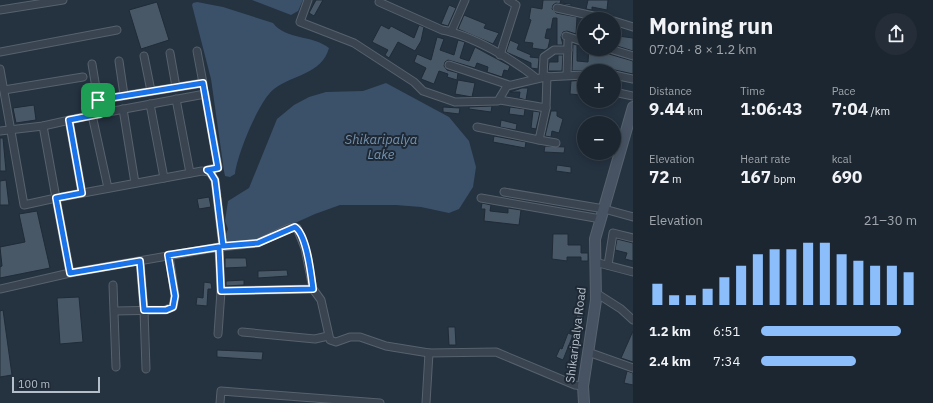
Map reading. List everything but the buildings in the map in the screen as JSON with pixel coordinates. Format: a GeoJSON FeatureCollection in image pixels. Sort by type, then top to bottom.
{"type":"FeatureCollection","features":[{"type":"Feature","properties":{"kind":"street"},"geometry":{"type":"LineString","coordinates":[[0,10],[63,0]]}},
{"type":"Feature","properties":{"kind":"street"},"geometry":{"type":"LineString","coordinates":[[308,0],[300,22],[354,43],[414,82],[423,91],[454,102],[476,103],[498,102],[500,100],[546,108]]}},
{"type":"Feature","properties":{"kind":"street"},"geometry":{"type":"LineString","coordinates":[[451,32],[465,0]]}},
{"type":"Feature","properties":{"kind":"street"},"geometry":{"type":"LineString","coordinates":[[500,55],[516,5],[508,0]]}},
{"type":"Feature","properties":{"kind":"street"},"geometry":{"type":"LineString","coordinates":[[379,2],[409,17],[474,42],[516,62],[542,77]]}},
{"type":"Feature","properties":{"kind":"street"},"geometry":{"type":"LineString","coordinates":[[557,8],[577,12]]}},
{"type":"Feature","properties":{"kind":"street"},"geometry":{"type":"LineString","coordinates":[[621,23],[633,27]]}},
{"type":"Feature","properties":{"kind":"street"},"geometry":{"type":"LineString","coordinates":[[0,52],[116,30]]}},
{"type":"Feature","properties":{"kind":"street"},"geometry":{"type":"LineString","coordinates":[[567,75],[567,39],[577,41]]}},
{"type":"Feature","properties":{"kind":"street"},"geometry":{"type":"LineString","coordinates":[[0,69],[24,205],[218,168],[198,50]]}},
{"type":"Feature","properties":{"kind":"street"},"geometry":{"type":"LineString","coordinates":[[539,140],[546,108],[542,77],[544,57],[554,50],[568,50]]}},
{"type":"Feature","properties":{"kind":"street"},"geometry":{"type":"LineString","coordinates":[[621,52],[633,56]]}},
{"type":"Feature","properties":{"kind":"street"},"geometry":{"type":"LineString","coordinates":[[170,53],[176,87]]}},
{"type":"Feature","properties":{"kind":"street"},"geometry":{"type":"LineString","coordinates":[[144,56],[151,91]]}},
{"type":"Feature","properties":{"kind":"street"},"geometry":{"type":"LineString","coordinates":[[119,61],[124,95]]}},
{"type":"Feature","properties":{"kind":"street"},"geometry":{"type":"LineString","coordinates":[[92,64],[98,100],[96,115],[108,188]]}},
{"type":"Feature","properties":{"kind":"street"},"geometry":{"type":"LineString","coordinates":[[449,65],[509,85],[542,77],[577,75]]}},
{"type":"Feature","properties":{"kind":"street"},"geometry":{"type":"LineString","coordinates":[[621,76],[633,79]]}},
{"type":"Feature","properties":{"kind":"street"},"geometry":{"type":"LineString","coordinates":[[4,90],[83,77]]}},
{"type":"Feature","properties":{"kind":"street"},"geometry":{"type":"LineString","coordinates":[[98,100],[203,83]]}},
{"type":"Feature","properties":{"kind":"street"},"geometry":{"type":"LineString","coordinates":[[500,100],[507,86],[509,85]]}},
{"type":"Feature","properties":{"kind":"street"},"geometry":{"type":"LineString","coordinates":[[621,93],[633,96]]}},
{"type":"Feature","properties":{"kind":"street"},"geometry":{"type":"LineString","coordinates":[[0,131],[43,126],[205,94]]}},
{"type":"Feature","properties":{"kind":"street"},"geometry":{"type":"LineString","coordinates":[[176,99],[190,173]]}},
{"type":"Feature","properties":{"kind":"street"},"geometry":{"type":"LineString","coordinates":[[150,104],[164,178]]}},
{"type":"Feature","properties":{"kind":"street","name":"Shikaripalya Road"},"geometry":{"type":"LineString","coordinates":[[584,403],[583,386],[596,293],[595,239],[633,107]]}},
{"type":"Feature","properties":{"kind":"street"},"geometry":{"type":"LineString","coordinates":[[123,109],[135,183]]}},
{"type":"Feature","properties":{"kind":"street"},"geometry":{"type":"LineString","coordinates":[[69,120],[82,193]]}},
{"type":"Feature","properties":{"kind":"street"},"geometry":{"type":"LineString","coordinates":[[43,126],[70,273]]}},
{"type":"Feature","properties":{"kind":"street"},"geometry":{"type":"LineString","coordinates":[[477,127],[556,143]]}},
{"type":"Feature","properties":{"kind":"street"},"geometry":{"type":"LineString","coordinates":[[207,170],[215,180],[221,247],[221,291],[218,334]]}},
{"type":"Feature","properties":{"kind":"street"},"geometry":{"type":"LineString","coordinates":[[504,192],[602,214]]}},
{"type":"Feature","properties":{"kind":"street"},"geometry":{"type":"LineString","coordinates":[[481,198],[633,218]]}},
{"type":"Feature","properties":{"kind":"street"},"geometry":{"type":"LineString","coordinates":[[0,289],[70,273],[168,255],[258,243],[295,227],[298,230],[305,248],[313,289],[321,300],[328,336],[332,342],[350,337],[360,337],[386,346],[429,353],[496,352],[575,385],[583,386]]}},
{"type":"Feature","properties":{"kind":"street"},"geometry":{"type":"LineString","coordinates":[[608,265],[613,232],[633,238]]}},
{"type":"Feature","properties":{"kind":"street"},"geometry":{"type":"LineString","coordinates":[[595,250],[610,253]]}},
{"type":"Feature","properties":{"kind":"street"},"geometry":{"type":"LineString","coordinates":[[115,311],[166,310],[173,307],[175,296],[168,255]]}},
{"type":"Feature","properties":{"kind":"street"},"geometry":{"type":"LineString","coordinates":[[140,261],[144,310],[146,369]]}},
{"type":"Feature","properties":{"kind":"street"},"geometry":{"type":"LineString","coordinates":[[595,262],[633,272]]}},
{"type":"Feature","properties":{"kind":"street"},"geometry":{"type":"LineString","coordinates":[[113,285],[116,367]]}},
{"type":"Feature","properties":{"kind":"street"},"geometry":{"type":"LineString","coordinates":[[221,291],[313,289]]}},
{"type":"Feature","properties":{"kind":"street"},"geometry":{"type":"LineString","coordinates":[[596,293],[621,309],[633,320]]}},
{"type":"Feature","properties":{"kind":"street"},"geometry":{"type":"LineString","coordinates":[[242,332],[315,339],[328,336]]}},
{"type":"Feature","properties":{"kind":"street"},"geometry":{"type":"LineString","coordinates":[[588,352],[633,368]]}},
{"type":"Feature","properties":{"kind":"street"},"geometry":{"type":"LineString","coordinates":[[426,403],[429,353]]}},
{"type":"Feature","properties":{"kind":"street"},"geometry":{"type":"LineString","coordinates":[[220,403],[221,391],[380,403]]}},
{"type":"Feature","properties":{"kind":"water"},"geometry":{"type":"Polygon","coordinates":[[[252,0],[303,0],[298,11],[291,15],[252,0]]]}},
{"type":"Feature","properties":{"kind":"water"},"geometry":{"type":"Polygon","coordinates":[[[197,2],[223,7],[273,23],[285,32],[315,41],[329,48],[325,57],[313,69],[281,84],[268,95],[262,104],[244,142],[235,174],[230,177],[225,176],[211,79],[192,5],[193,3],[197,2]]]}},
{"type":"Feature","properties":{"kind":"water","name":"Shikaripalya Lake"},"geometry":{"type":"Polygon","coordinates":[[[386,83],[449,117],[469,141],[476,167],[473,187],[459,209],[449,213],[421,207],[396,205],[340,205],[315,214],[257,240],[248,242],[223,242],[228,229],[225,221],[228,201],[249,188],[277,119],[294,105],[309,97],[326,92],[363,91],[386,83]]]}},
{"type":"Feature","properties":{"kind":"route"},"geometry":{"type":"LineString","coordinates":[[203,83],[218,168],[207,170],[213,175],[215,180],[223,246],[258,243],[265,241],[289,228],[295,227],[298,230],[305,248],[310,266],[313,289],[221,291],[219,247],[168,255],[175,302],[173,307],[166,310],[144,310],[140,261],[70,273],[56,198],[82,193],[69,120],[100,114],[98,100],[203,83]]}}]}
